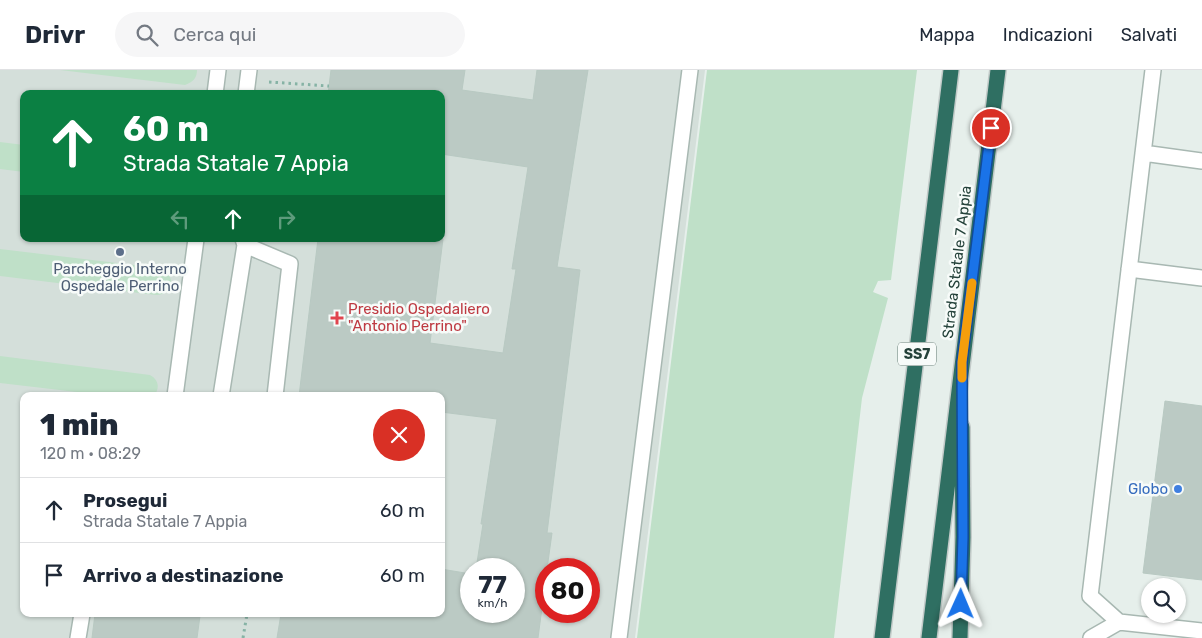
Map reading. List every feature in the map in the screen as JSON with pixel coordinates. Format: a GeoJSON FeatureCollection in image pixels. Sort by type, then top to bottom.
{"type":"FeatureCollection","features":[{"type":"Feature","properties":{"kind":"highway","name":"Strada Statale 7 Appia"},"geometry":{"type":"LineString","coordinates":[[882,638],[951,70]]}},
{"type":"Feature","properties":{"kind":"highway","name":"Strada Statale 7 Appia"},"geometry":{"type":"LineString","coordinates":[[929,638],[998,70]]}},
{"type":"Feature","properties":{"kind":"highway"},"geometry":{"type":"LineString","coordinates":[[960,638],[963,537],[962,362]]}},
{"type":"Feature","properties":{"kind":"lane"},"geometry":{"type":"LineString","coordinates":[[216,90],[218,70]]}},
{"type":"Feature","properties":{"kind":"lane"},"geometry":{"type":"LineString","coordinates":[[246,90],[249,70]]}},
{"type":"Feature","properties":{"kind":"lane"},"geometry":{"type":"LineString","coordinates":[[619,638],[690,70]]}},
{"type":"Feature","properties":{"kind":"lane"},"geometry":{"type":"LineString","coordinates":[[1153,70],[1090,596],[1119,622],[1202,631]]}},
{"type":"Feature","properties":{"kind":"lane"},"geometry":{"type":"LineString","coordinates":[[1143,154],[1202,161]]}},
{"type":"Feature","properties":{"kind":"lane"},"geometry":{"type":"LineString","coordinates":[[176,392],[196,242]]}},
{"type":"Feature","properties":{"kind":"lane"},"geometry":{"type":"LineString","coordinates":[[222,392],[244,242],[290,264],[275,392]]}},
{"type":"Feature","properties":{"kind":"lane"},"geometry":{"type":"LineString","coordinates":[[1129,269],[1202,278]]}},
{"type":"Feature","properties":{"kind":"lane"},"geometry":{"type":"LineString","coordinates":[[78,638],[82,617]]}},
{"type":"Feature","properties":{"kind":"lane"},"geometry":{"type":"LineString","coordinates":[[1091,638],[1119,622]]}},
{"type":"Feature","properties":{"kind":"path"},"geometry":{"type":"LineString","coordinates":[[266,81],[329,86]]}},
{"type":"Feature","properties":{"kind":"path"},"geometry":{"type":"LineString","coordinates":[[243,638],[246,617]]}},
{"type":"Feature","properties":{"kind":"shaded area","name":"Presidio Ospedaliero \"Antonio Perrino\""},"geometry":{"type":"Polygon","coordinates":[[[0,70],[705,70],[635,638],[0,638],[0,70]]]}},
{"type":"Feature","properties":{"kind":"green space"},"geometry":{"type":"Polygon","coordinates":[[[60,70],[197,70],[194,79],[185,85],[60,70]]]}},
{"type":"Feature","properties":{"kind":"green space"},"geometry":{"type":"Polygon","coordinates":[[[707,70],[917,70],[891,280],[878,281],[873,292],[888,298],[862,398],[834,638],[637,638],[707,70]]]}},
{"type":"Feature","properties":{"kind":"green space"},"geometry":{"type":"Polygon","coordinates":[[[0,142],[20,144],[20,172],[0,169],[0,142]]]}},
{"type":"Feature","properties":{"kind":"green space"},"geometry":{"type":"Polygon","coordinates":[[[0,249],[159,268],[169,275],[171,279],[170,288],[162,294],[156,295],[0,276],[0,249]]]}},
{"type":"Feature","properties":{"kind":"green space"},"geometry":{"type":"Polygon","coordinates":[[[0,356],[150,375],[158,384],[156,392],[77,392],[0,383],[0,356]]]}},
{"type":"Feature","properties":{"kind":"building"},"geometry":{"type":"Polygon","coordinates":[[[331,70],[465,70],[462,90],[533,100],[537,70],[588,70],[557,267],[580,270],[547,533],[552,533],[549,558],[535,558],[535,623],[540,623],[538,638],[277,638],[280,617],[445,617],[445,570],[460,572],[460,623],[525,623],[525,558],[478,558],[497,419],[445,412],[445,392],[299,392],[318,242],[443,242],[430,343],[503,353],[516,269],[512,269],[528,167],[445,155],[445,90],[328,90],[331,70]]]}},
{"type":"Feature","properties":{"kind":"building","name":"Globo"},"geometry":{"type":"Polygon","coordinates":[[[1165,401],[1202,406],[1202,580],[1143,573],[1165,401]]]}},
{"type":"Feature","properties":{"kind":"building"},"geometry":{"type":"Polygon","coordinates":[[[95,617],[200,617],[197,638],[92,638],[95,617]]]}},
{"type":"Feature","properties":{"kind":"slow traffic"},"geometry":{"type":"LineString","coordinates":[[962,378],[962,362],[972,283]]}},
{"type":"Feature","properties":{"kind":"place","name":"Parcheggio Interno Ospedale Perrino"},"geometry":{"type":"Point","coordinates":[120,252]}},
{"type":"Feature","properties":{"kind":"place","name":"Presidio Ospedaliero \"Antonio Perrino\""},"geometry":{"type":"Point","coordinates":[337,318]}},
{"type":"Feature","properties":{"kind":"place","name":"Globo"},"geometry":{"type":"Point","coordinates":[1178,489]}},
{"type":"Feature","properties":{"kind":"route"},"geometry":{"type":"LineString","coordinates":[[961,604],[963,537],[962,362],[991,128]]}}]}
